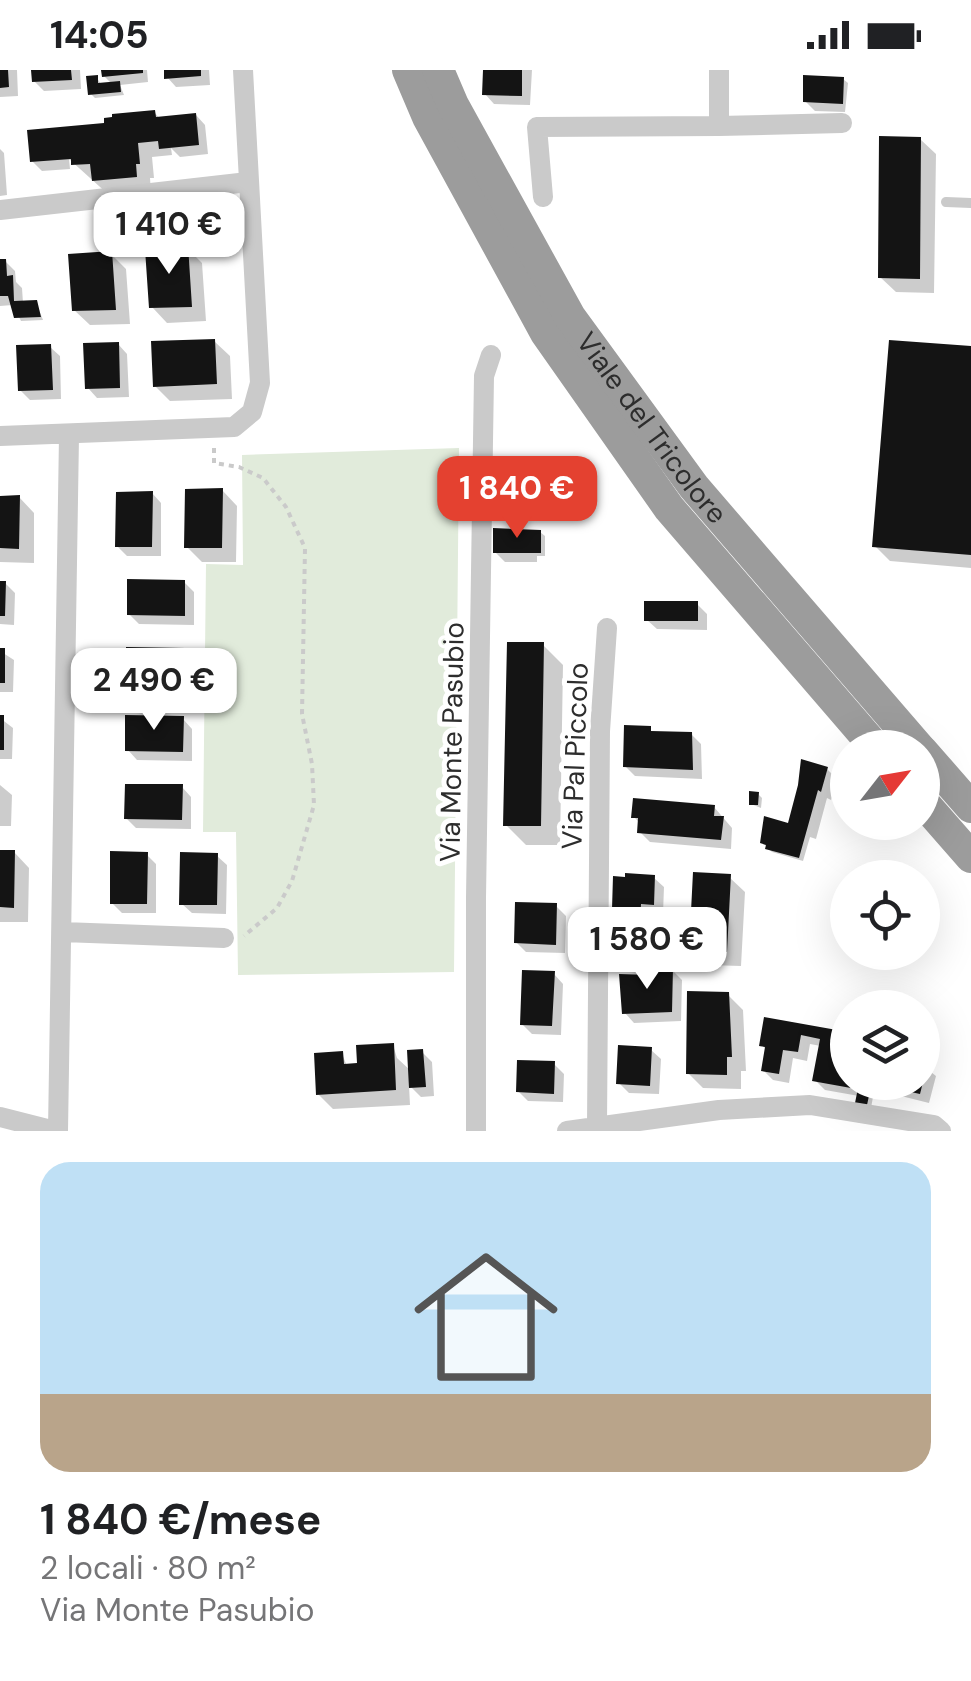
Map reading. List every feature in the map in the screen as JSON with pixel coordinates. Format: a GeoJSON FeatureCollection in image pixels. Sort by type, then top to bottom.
{"type":"FeatureCollection","features":[{"type":"Feature","properties":{"kind":"highway","name":"Viale del Tricolore"},"geometry":{"type":"LineString","coordinates":[[408,70],[428,117],[546,332],[669,508],[860,730]]}},
{"type":"Feature","properties":{"kind":"highway","name":"Viale del Tricolore"},"geometry":{"type":"LineString","coordinates":[[438,70],[453,105],[582,332],[694,487],[904,730]]}},
{"type":"Feature","properties":{"kind":"highway","name":"Viale del Tricolore"},"geometry":{"type":"LineString","coordinates":[[940,772],[971,808]]}},
{"type":"Feature","properties":{"kind":"highway"},"geometry":{"type":"LineString","coordinates":[[940,822],[971,858]]}},
{"type":"Feature","properties":{"kind":"street"},"geometry":{"type":"LineString","coordinates":[[0,436],[234,427],[252,412],[260,384],[243,70]]}},
{"type":"Feature","properties":{"kind":"street"},"geometry":{"type":"LineString","coordinates":[[718,70],[719,126]]}},
{"type":"Feature","properties":{"kind":"street"},"geometry":{"type":"LineString","coordinates":[[543,197],[538,126],[842,123]]}},
{"type":"Feature","properties":{"kind":"street"},"geometry":{"type":"LineString","coordinates":[[0,210],[248,182]]}},
{"type":"Feature","properties":{"kind":"street","name":"Via Monte Pasubio"},"geometry":{"type":"LineString","coordinates":[[476,1131],[484,376],[491,355]]}},
{"type":"Feature","properties":{"kind":"street"},"geometry":{"type":"LineString","coordinates":[[0,1117],[57,1131],[69,436]]}},
{"type":"Feature","properties":{"kind":"street","name":"Via Pal Piccolo"},"geometry":{"type":"LineString","coordinates":[[602,1126],[600,731],[607,628]]}},
{"type":"Feature","properties":{"kind":"street"},"geometry":{"type":"LineString","coordinates":[[63,932],[224,938]]}},
{"type":"Feature","properties":{"kind":"street"},"geometry":{"type":"LineString","coordinates":[[567,1131],[719,1110],[810,1105],[934,1125],[941,1131]]}},
{"type":"Feature","properties":{"kind":"lane"},"geometry":{"type":"LineString","coordinates":[[946,202],[971,203]]}},
{"type":"Feature","properties":{"kind":"path"},"geometry":{"type":"LineString","coordinates":[[215,428],[214,463],[239,466],[264,478],[286,507],[304,548],[302,714],[312,764],[314,805],[292,881],[277,908],[244,936],[224,938]]}},
{"type":"Feature","properties":{"kind":"green space"},"geometry":{"type":"Polygon","coordinates":[[[459,448],[454,972],[238,975],[236,832],[203,832],[206,564],[243,565],[242,455],[459,448]]]}},
{"type":"Feature","properties":{"kind":"building"},"geometry":{"type":"Polygon","coordinates":[[[0,70],[8,70],[9,87],[0,88],[0,70]]]}},
{"type":"Feature","properties":{"kind":"building"},"geometry":{"type":"Polygon","coordinates":[[[31,70],[71,70],[72,80],[32,82],[31,70]]]}},
{"type":"Feature","properties":{"kind":"building"},"geometry":{"type":"Polygon","coordinates":[[[101,70],[143,70],[143,73],[102,77],[101,70]]]}},
{"type":"Feature","properties":{"kind":"building"},"geometry":{"type":"Polygon","coordinates":[[[164,70],[201,70],[201,76],[164,79],[164,70]]]}},
{"type":"Feature","properties":{"kind":"building"},"geometry":{"type":"Polygon","coordinates":[[[483,70],[522,70],[522,96],[482,95],[483,70]]]}},
{"type":"Feature","properties":{"kind":"building"},"geometry":{"type":"Polygon","coordinates":[[[98,75],[98,83],[120,81],[121,92],[88,95],[86,76],[98,75]]]}},
{"type":"Feature","properties":{"kind":"building"},"geometry":{"type":"Polygon","coordinates":[[[803,75],[844,77],[843,104],[803,102],[803,75]]]}},
{"type":"Feature","properties":{"kind":"building"},"geometry":{"type":"Polygon","coordinates":[[[155,110],[156,117],[196,113],[199,145],[159,149],[158,141],[138,143],[137,177],[92,181],[90,164],[71,165],[71,159],[30,162],[27,130],[104,123],[104,118],[112,114],[155,110]]]}},
{"type":"Feature","properties":{"kind":"building"},"geometry":{"type":"Polygon","coordinates":[[[879,136],[921,137],[920,279],[878,278],[879,136]]]}},
{"type":"Feature","properties":{"kind":"building"},"geometry":{"type":"Polygon","coordinates":[[[188,245],[192,307],[149,308],[145,249],[188,245]]]}},
{"type":"Feature","properties":{"kind":"building"},"geometry":{"type":"Polygon","coordinates":[[[112,251],[116,310],[72,311],[68,254],[112,251]]]}},
{"type":"Feature","properties":{"kind":"building"},"geometry":{"type":"Polygon","coordinates":[[[0,259],[6,259],[7,276],[13,275],[14,301],[37,300],[41,317],[14,318],[8,296],[0,296],[0,259]]]}},
{"type":"Feature","properties":{"kind":"building"},"geometry":{"type":"Polygon","coordinates":[[[215,339],[217,384],[153,387],[151,341],[215,339]]]}},
{"type":"Feature","properties":{"kind":"building"},"geometry":{"type":"Polygon","coordinates":[[[889,340],[971,346],[971,555],[872,547],[889,340]]]}},
{"type":"Feature","properties":{"kind":"building"},"geometry":{"type":"Polygon","coordinates":[[[119,342],[120,388],[85,389],[83,343],[119,342]]]}},
{"type":"Feature","properties":{"kind":"building"},"geometry":{"type":"Polygon","coordinates":[[[51,344],[53,390],[18,391],[16,345],[51,344]]]}},
{"type":"Feature","properties":{"kind":"building"},"geometry":{"type":"Polygon","coordinates":[[[512,469],[543,470],[543,488],[511,486],[512,469]]]}},
{"type":"Feature","properties":{"kind":"building"},"geometry":{"type":"Polygon","coordinates":[[[223,488],[222,548],[184,548],[185,489],[223,488]]]}},
{"type":"Feature","properties":{"kind":"building"},"geometry":{"type":"Polygon","coordinates":[[[153,491],[152,547],[115,547],[116,492],[153,491]]]}},
{"type":"Feature","properties":{"kind":"building"},"geometry":{"type":"Polygon","coordinates":[[[20,495],[19,549],[0,548],[0,496],[20,495]]]}},
{"type":"Feature","properties":{"kind":"building"},"geometry":{"type":"Polygon","coordinates":[[[493,528],[541,530],[541,553],[493,553],[493,528]]]}},
{"type":"Feature","properties":{"kind":"building"},"geometry":{"type":"Polygon","coordinates":[[[127,579],[185,580],[185,616],[127,615],[127,579]]]}},
{"type":"Feature","properties":{"kind":"building"},"geometry":{"type":"Polygon","coordinates":[[[0,581],[6,581],[5,616],[0,616],[0,581]]]}},
{"type":"Feature","properties":{"kind":"building"},"geometry":{"type":"Polygon","coordinates":[[[644,601],[698,601],[698,621],[644,621],[644,601]]]}},
{"type":"Feature","properties":{"kind":"building"},"geometry":{"type":"Polygon","coordinates":[[[507,642],[544,642],[541,826],[503,826],[507,642]]]}},
{"type":"Feature","properties":{"kind":"building"},"geometry":{"type":"Polygon","coordinates":[[[126,647],[185,648],[184,684],[126,683],[126,647]]]}},
{"type":"Feature","properties":{"kind":"building"},"geometry":{"type":"Polygon","coordinates":[[[0,648],[5,648],[5,683],[0,683],[0,648]]]}},
{"type":"Feature","properties":{"kind":"building"},"geometry":{"type":"Polygon","coordinates":[[[0,715],[4,715],[4,750],[0,750],[0,715]]]}},
{"type":"Feature","properties":{"kind":"building"},"geometry":{"type":"Polygon","coordinates":[[[125,715],[184,716],[183,752],[125,751],[125,715]]]}},
{"type":"Feature","properties":{"kind":"building"},"geometry":{"type":"Polygon","coordinates":[[[624,725],[651,726],[651,731],[692,732],[693,770],[623,767],[624,725]]]}},
{"type":"Feature","properties":{"kind":"building"},"geometry":{"type":"Polygon","coordinates":[[[801,759],[828,767],[799,858],[765,849],[766,845],[760,843],[764,816],[788,823],[801,759]]]}},
{"type":"Feature","properties":{"kind":"building"},"geometry":{"type":"Polygon","coordinates":[[[125,784],[183,784],[182,820],[124,819],[125,784]]]}},
{"type":"Feature","properties":{"kind":"building"},"geometry":{"type":"Polygon","coordinates":[[[749,791],[759,792],[758,805],[749,805],[749,791]]]}},
{"type":"Feature","properties":{"kind":"building"},"geometry":{"type":"Polygon","coordinates":[[[633,798],[715,805],[714,816],[724,816],[721,840],[637,833],[638,818],[631,818],[633,798]]]}},
{"type":"Feature","properties":{"kind":"building"},"geometry":{"type":"Polygon","coordinates":[[[0,850],[15,850],[14,908],[0,907],[0,850]]]}},
{"type":"Feature","properties":{"kind":"building"},"geometry":{"type":"Polygon","coordinates":[[[110,851],[148,852],[147,904],[110,904],[110,851]]]}},
{"type":"Feature","properties":{"kind":"building"},"geometry":{"type":"Polygon","coordinates":[[[180,852],[218,853],[217,905],[179,905],[180,852]]]}},
{"type":"Feature","properties":{"kind":"building"},"geometry":{"type":"Polygon","coordinates":[[[693,872],[731,874],[727,952],[689,951],[693,872]]]}},
{"type":"Feature","properties":{"kind":"building"},"geometry":{"type":"Polygon","coordinates":[[[625,873],[655,875],[654,905],[641,904],[639,943],[611,942],[613,876],[625,877],[625,873]]]}},
{"type":"Feature","properties":{"kind":"building"},"geometry":{"type":"Polygon","coordinates":[[[515,902],[557,903],[556,945],[514,943],[515,902]]]}},
{"type":"Feature","properties":{"kind":"building"},"geometry":{"type":"Polygon","coordinates":[[[651,967],[673,967],[672,1012],[622,1014],[619,974],[651,975],[651,967]]]}},
{"type":"Feature","properties":{"kind":"building"},"geometry":{"type":"Polygon","coordinates":[[[522,970],[555,971],[552,1026],[520,1025],[522,970]]]}},
{"type":"Feature","properties":{"kind":"building"},"geometry":{"type":"Polygon","coordinates":[[[687,991],[729,992],[732,1057],[727,1057],[727,1075],[686,1074],[687,991]]]}},
{"type":"Feature","properties":{"kind":"building"},"geometry":{"type":"Polygon","coordinates":[[[764,1017],[830,1029],[830,1084],[812,1081],[820,1039],[801,1035],[798,1052],[783,1050],[779,1074],[761,1071],[765,1047],[759,1046],[764,1017]]]}},
{"type":"Feature","properties":{"kind":"building"},"geometry":{"type":"Polygon","coordinates":[[[394,1043],[396,1090],[316,1095],[314,1053],[343,1051],[344,1064],[357,1063],[356,1045],[394,1043]]]}},
{"type":"Feature","properties":{"kind":"building"},"geometry":{"type":"Polygon","coordinates":[[[618,1045],[652,1047],[650,1086],[616,1084],[618,1045]]]}},
{"type":"Feature","properties":{"kind":"building"},"geometry":{"type":"Polygon","coordinates":[[[423,1049],[426,1087],[409,1088],[407,1050],[423,1049]]]}},
{"type":"Feature","properties":{"kind":"building"},"geometry":{"type":"Polygon","coordinates":[[[517,1060],[555,1061],[554,1094],[516,1092],[517,1060]]]}}]}
